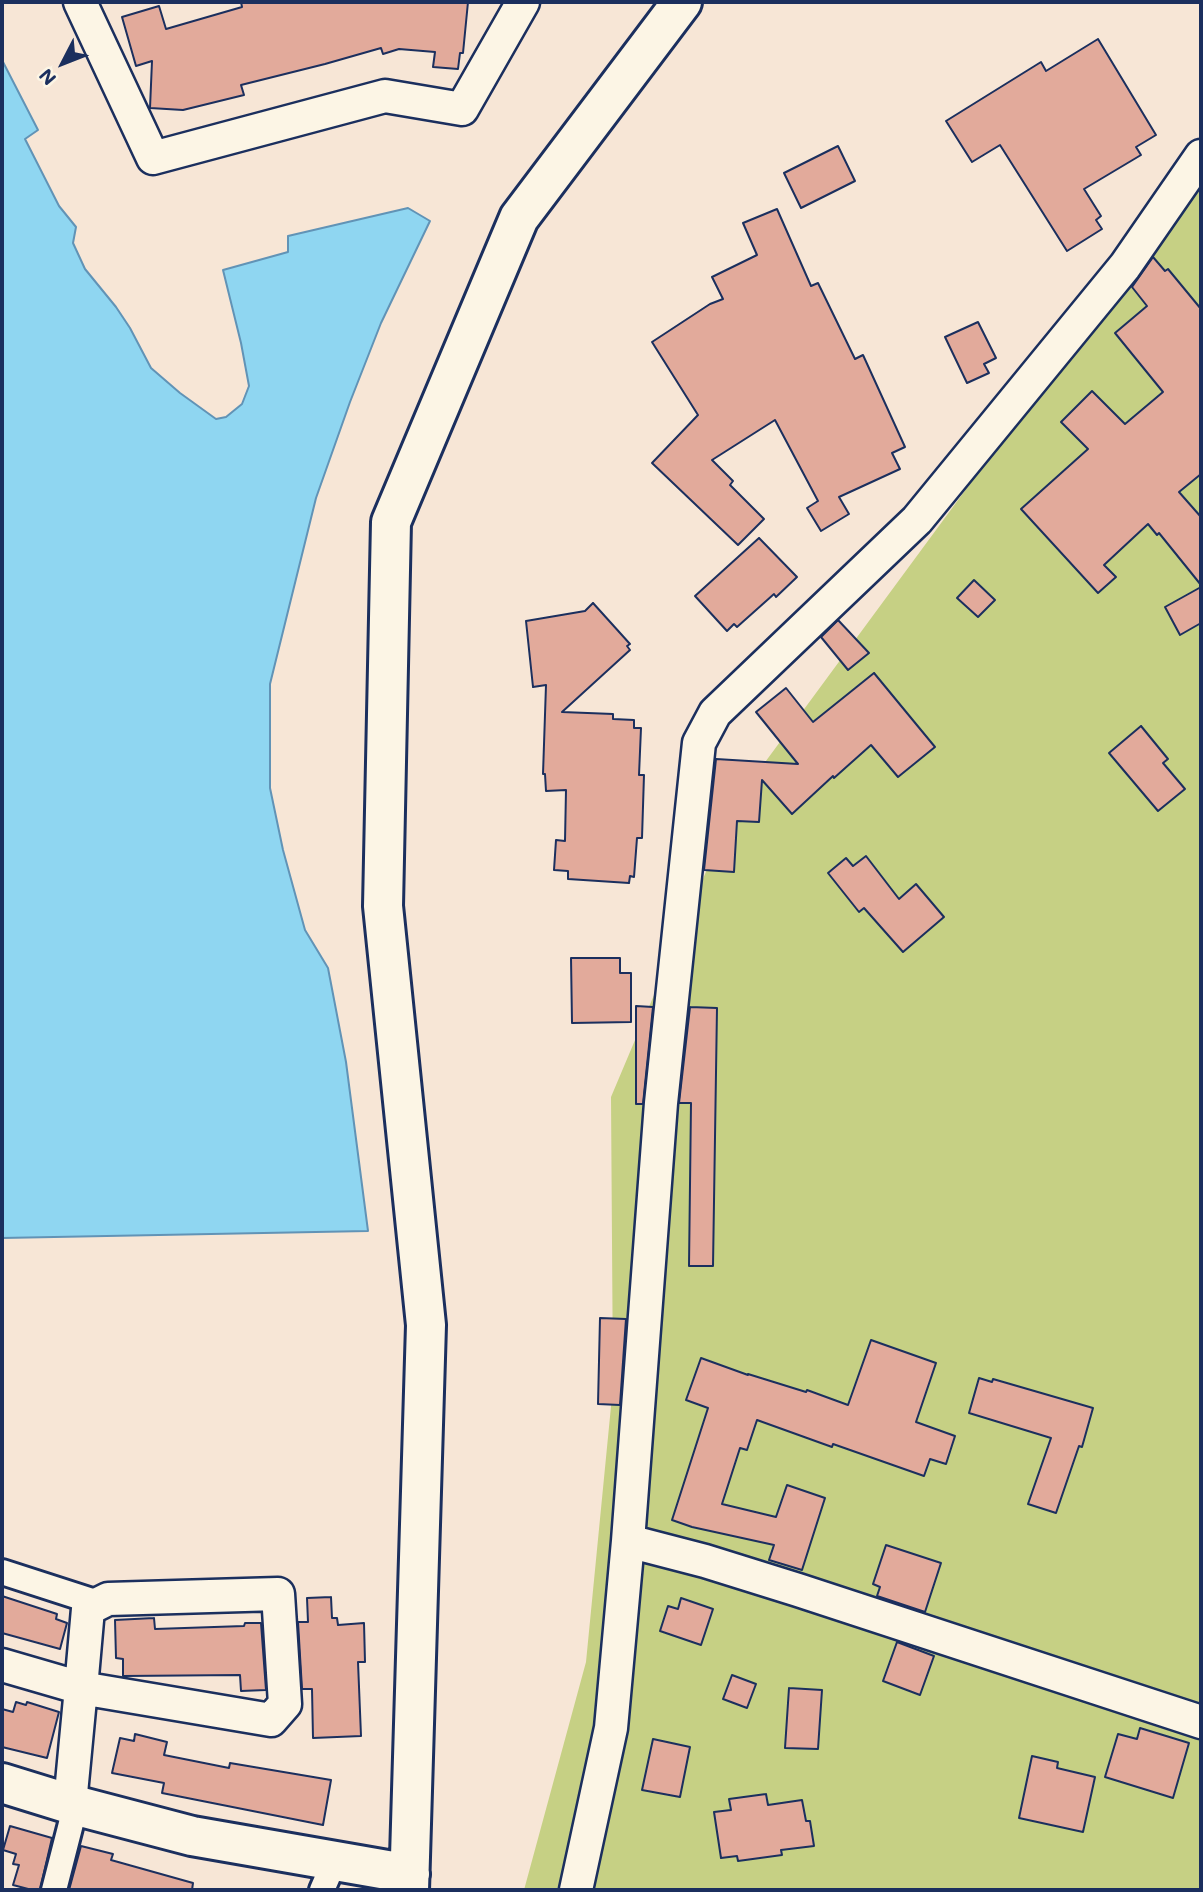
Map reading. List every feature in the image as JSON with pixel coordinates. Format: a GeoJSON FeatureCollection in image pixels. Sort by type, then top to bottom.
{"type":"FeatureCollection","features":[{"type":"Feature","properties":{"kind":"street"},"geometry":{"type":"LineString","coordinates":[[80,2],[153,158],[385,96],[462,109],[523,2]]}},
{"type":"Feature","properties":{"kind":"street"},"geometry":{"type":"LineString","coordinates":[[2,1783],[328,1875],[410,1882],[426,1325],[383,906],[391,522],[519,218],[682,2]]}},
{"type":"Feature","properties":{"kind":"street"},"geometry":{"type":"LineString","coordinates":[[576,1890],[611,1728],[662,1103],[699,743],[715,713],[917,520],[1125,266],[1201,156]]}},
{"type":"Feature","properties":{"kind":"street"},"geometry":{"type":"LineString","coordinates":[[628,1541],[705,1561],[798,1590],[1201,1723]]}},
{"type":"Feature","properties":{"kind":"street"},"geometry":{"type":"LineString","coordinates":[[2,1572],[98,1603]]}},
{"type":"Feature","properties":{"kind":"street"},"geometry":{"type":"LineString","coordinates":[[2,1665],[81,1688],[271,1720],[285,1704],[278,1594],[108,1599],[88,1609],[81,1688],[73,1804],[54,1890]]}},
{"type":"Feature","properties":{"kind":"green space"},"geometry":{"type":"Polygon","coordinates":[[[1201,144],[1201,1890],[524,1890],[586,1662],[613,1386],[611,1097],[735,803],[975,477],[1201,144]]]}},
{"type":"Feature","properties":{"kind":"water"},"geometry":{"type":"Polygon","coordinates":[[[2,60],[38,130],[25,139],[59,206],[76,227],[73,243],[85,269],[130,328],[151,368],[216,419],[226,417],[242,404],[249,386],[223,270],[288,252],[288,236],[408,208],[430,221],[381,323],[316,498],[270,684],[270,788],[283,850],[305,930],[328,968],[346,1062],[368,1231],[2,1238],[2,60]]]}},
{"type":"Feature","properties":{"kind":"building"},"geometry":{"type":"Polygon","coordinates":[[[241,2],[468,2],[463,53],[460,53],[458,69],[433,67],[435,52],[399,49],[383,54],[381,48],[241,85],[244,95],[183,110],[150,108],[152,61],[136,66],[122,17],[159,6],[166,29],[242,7],[241,2]]]}},
{"type":"Feature","properties":{"kind":"building"},"geometry":{"type":"Polygon","coordinates":[[[1098,39],[1156,135],[1136,147],[1141,155],[1084,189],[1101,216],[1096,220],[1102,229],[1067,251],[1000,145],[972,162],[946,121],[1041,62],[1046,71],[1098,39]]]}},
{"type":"Feature","properties":{"kind":"building"},"geometry":{"type":"Polygon","coordinates":[[[838,146],[855,181],[801,208],[784,173],[838,146]]]}},
{"type":"Feature","properties":{"kind":"building"},"geometry":{"type":"Polygon","coordinates":[[[777,209],[811,286],[818,283],[855,359],[863,355],[905,447],[892,453],[900,469],[839,497],[849,514],[821,531],[807,508],[818,501],[775,420],[712,460],[733,481],[730,485],[764,519],[738,545],[652,463],[698,415],[652,342],[710,304],[723,299],[712,277],[757,255],[743,223],[777,209]]]}},
{"type":"Feature","properties":{"kind":"building"},"geometry":{"type":"Polygon","coordinates":[[[1153,257],[1165,271],[1168,269],[1201,309],[1201,474],[1179,492],[1201,517],[1201,585],[1159,533],[1157,535],[1148,524],[1104,565],[1116,577],[1098,593],[1021,509],[1088,449],[1061,422],[1092,391],[1125,424],[1163,392],[1115,333],[1147,306],[1132,287],[1153,257]]]}},
{"type":"Feature","properties":{"kind":"building"},"geometry":{"type":"Polygon","coordinates":[[[978,322],[996,358],[984,364],[989,373],[967,383],[945,337],[978,322]]]}},
{"type":"Feature","properties":{"kind":"building"},"geometry":{"type":"Polygon","coordinates":[[[759,538],[797,577],[776,597],[774,594],[737,627],[734,624],[727,631],[695,596],[759,538]]]}},
{"type":"Feature","properties":{"kind":"building"},"geometry":{"type":"Polygon","coordinates":[[[974,580],[995,600],[978,617],[957,598],[974,580]]]}},
{"type":"Feature","properties":{"kind":"building"},"geometry":{"type":"Polygon","coordinates":[[[1201,587],[1201,623],[1180,635],[1165,607],[1201,587]]]}},
{"type":"Feature","properties":{"kind":"building"},"geometry":{"type":"Polygon","coordinates":[[[593,603],[630,644],[627,646],[630,650],[562,712],[613,714],[613,719],[634,720],[634,728],[641,728],[639,775],[644,775],[642,838],[637,838],[634,877],[630,876],[629,883],[568,879],[568,871],[554,870],[556,840],[565,841],[566,790],[546,791],[543,774],[546,685],[533,687],[526,621],[585,611],[593,603]]]}},
{"type":"Feature","properties":{"kind":"building"},"geometry":{"type":"Polygon","coordinates":[[[838,620],[869,653],[848,670],[821,637],[838,620]]]}},
{"type":"Feature","properties":{"kind":"building"},"geometry":{"type":"Polygon","coordinates":[[[874,673],[935,747],[898,777],[871,745],[792,814],[762,780],[759,822],[737,821],[734,872],[704,870],[716,759],[798,764],[756,712],[786,688],[813,722],[874,673]]]}},
{"type":"Feature","properties":{"kind":"building"},"geometry":{"type":"Polygon","coordinates":[[[1141,726],[1168,759],[1163,763],[1185,789],[1158,811],[1109,753],[1141,726]]]}},
{"type":"Feature","properties":{"kind":"building"},"geometry":{"type":"Polygon","coordinates":[[[866,856],[899,899],[916,884],[944,917],[903,952],[864,908],[859,912],[828,873],[846,858],[853,866],[866,856]]]}},
{"type":"Feature","properties":{"kind":"building"},"geometry":{"type":"Polygon","coordinates":[[[571,958],[620,958],[620,973],[631,973],[631,1022],[572,1023],[571,958]]]}},
{"type":"Feature","properties":{"kind":"building"},"geometry":{"type":"Polygon","coordinates":[[[636,1006],[653,1007],[643,1104],[636,1104],[636,1006]]]}},
{"type":"Feature","properties":{"kind":"building"},"geometry":{"type":"Polygon","coordinates":[[[690,1007],[717,1008],[713,1266],[689,1266],[691,1103],[679,1103],[690,1007]]]}},
{"type":"Feature","properties":{"kind":"building"},"geometry":{"type":"Polygon","coordinates":[[[600,1318],[626,1319],[620,1405],[598,1404],[600,1318]]]}},
{"type":"Feature","properties":{"kind":"building"},"geometry":{"type":"Polygon","coordinates":[[[871,1340],[936,1363],[916,1422],[955,1436],[946,1464],[930,1459],[924,1476],[757,1420],[747,1450],[740,1448],[722,1504],[776,1517],[787,1485],[825,1498],[802,1570],[769,1560],[774,1545],[672,1520],[708,1408],[686,1400],[701,1358],[848,1405],[871,1340]]]}},
{"type":"Feature","properties":{"kind":"building"},"geometry":{"type":"Polygon","coordinates":[[[979,1378],[992,1382],[993,1379],[1093,1408],[1082,1447],[1079,1446],[1056,1513],[1028,1504],[1051,1438],[969,1413],[979,1378]]]}},
{"type":"Feature","properties":{"kind":"building"},"geometry":{"type":"Polygon","coordinates":[[[886,1545],[941,1563],[925,1612],[877,1596],[880,1587],[873,1584],[886,1545]]]}},
{"type":"Feature","properties":{"kind":"building"},"geometry":{"type":"Polygon","coordinates":[[[2,1596],[57,1614],[56,1619],[67,1623],[60,1649],[2,1633],[2,1596]]]}},
{"type":"Feature","properties":{"kind":"building"},"geometry":{"type":"Polygon","coordinates":[[[331,1597],[332,1618],[337,1618],[338,1625],[364,1623],[365,1662],[358,1662],[361,1736],[313,1738],[312,1689],[302,1689],[298,1622],[308,1622],[307,1598],[331,1597]]]}},
{"type":"Feature","properties":{"kind":"building"},"geometry":{"type":"Polygon","coordinates":[[[681,1598],[713,1609],[701,1645],[660,1631],[668,1606],[678,1609],[681,1598]]]}},
{"type":"Feature","properties":{"kind":"building"},"geometry":{"type":"Polygon","coordinates":[[[154,1618],[155,1629],[261,1623],[266,1690],[241,1691],[240,1675],[123,1676],[123,1659],[116,1658],[115,1620],[154,1618]]]}},
{"type":"Feature","properties":{"kind":"building"},"geometry":{"type":"Polygon","coordinates":[[[897,1642],[934,1656],[920,1695],[883,1681],[897,1642]]]}},
{"type":"Feature","properties":{"kind":"building"},"geometry":{"type":"Polygon","coordinates":[[[732,1675],[756,1684],[747,1708],[723,1699],[732,1675]]]}},
{"type":"Feature","properties":{"kind":"building"},"geometry":{"type":"Polygon","coordinates":[[[789,1688],[822,1690],[818,1749],[785,1748],[789,1688]]]}},
{"type":"Feature","properties":{"kind":"building"},"geometry":{"type":"Polygon","coordinates":[[[16,1702],[26,1705],[27,1702],[59,1712],[47,1758],[2,1747],[2,1709],[13,1712],[16,1702]]]}},
{"type":"Feature","properties":{"kind":"building"},"geometry":{"type":"Polygon","coordinates":[[[1140,1728],[1189,1743],[1173,1798],[1105,1777],[1118,1734],[1137,1739],[1140,1728]]]}},
{"type":"Feature","properties":{"kind":"building"},"geometry":{"type":"Polygon","coordinates":[[[135,1734],[167,1742],[164,1755],[229,1768],[230,1763],[331,1780],[323,1825],[162,1793],[164,1783],[112,1773],[120,1738],[134,1741],[135,1734]]]}},
{"type":"Feature","properties":{"kind":"building"},"geometry":{"type":"Polygon","coordinates":[[[653,1739],[690,1747],[680,1797],[642,1790],[653,1739]]]}},
{"type":"Feature","properties":{"kind":"building"},"geometry":{"type":"Polygon","coordinates":[[[1032,1756],[1058,1762],[1057,1768],[1095,1777],[1083,1832],[1019,1818],[1032,1756]]]}},
{"type":"Feature","properties":{"kind":"building"},"geometry":{"type":"Polygon","coordinates":[[[766,1794],[768,1805],[802,1800],[806,1821],[810,1821],[814,1846],[781,1850],[782,1855],[738,1861],[737,1856],[721,1858],[714,1812],[731,1810],[729,1799],[766,1794]]]}},
{"type":"Feature","properties":{"kind":"building"},"geometry":{"type":"Polygon","coordinates":[[[10,1826],[52,1838],[40,1890],[13,1885],[19,1865],[13,1864],[16,1854],[3,1850],[10,1826]]]}},
{"type":"Feature","properties":{"kind":"building"},"geometry":{"type":"Polygon","coordinates":[[[81,1846],[113,1854],[111,1860],[193,1883],[192,1890],[69,1890],[81,1846]]]}}]}
